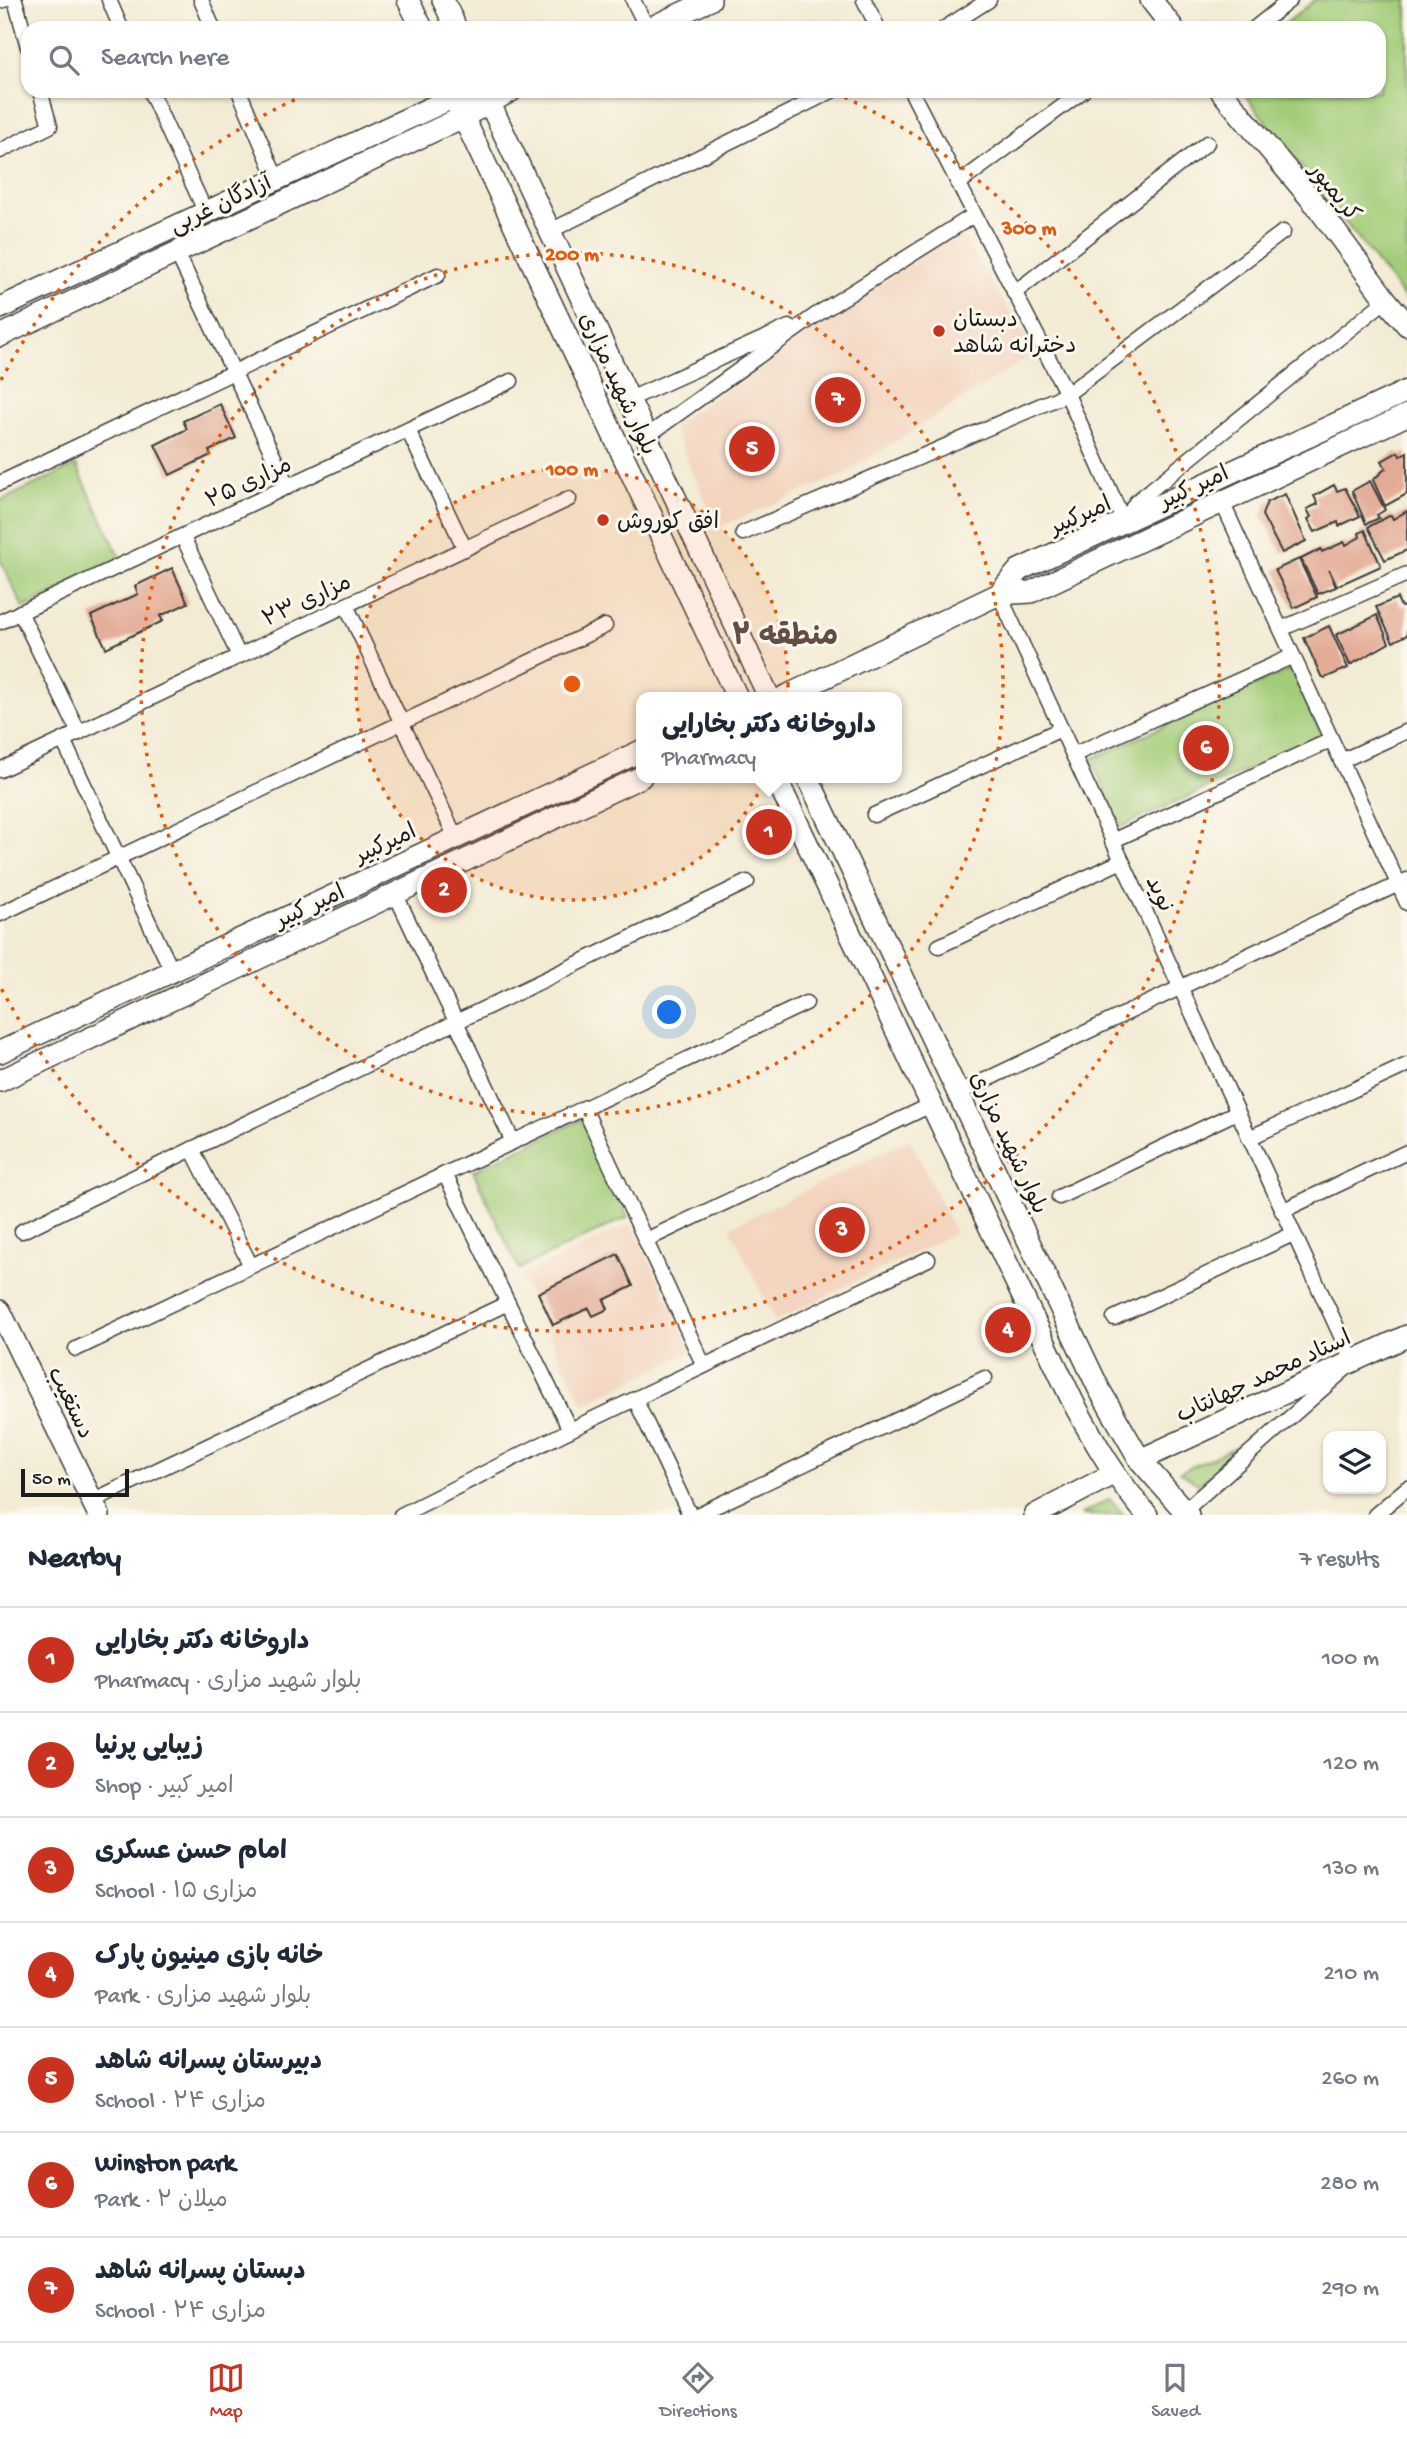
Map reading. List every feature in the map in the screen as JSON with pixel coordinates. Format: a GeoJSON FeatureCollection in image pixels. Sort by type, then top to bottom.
{"type":"FeatureCollection","features":[{"type":"Feature","properties":{"kind":"main road"},"geometry":{"type":"LineString","coordinates":[[408,0],[418,21]]}},
{"type":"Feature","properties":{"kind":"main road"},"geometry":{"type":"LineString","coordinates":[[443,0],[453,21]]}},
{"type":"Feature","properties":{"kind":"main road"},"geometry":{"type":"LineString","coordinates":[[664,21],[710,0]]}},
{"type":"Feature","properties":{"kind":"main road"},"geometry":{"type":"LineString","coordinates":[[1152,0],[1165,21]]}},
{"type":"Feature","properties":{"kind":"main road"},"geometry":{"type":"LineString","coordinates":[[456,102],[477,98]]}},
{"type":"Feature","properties":{"kind":"main road","name":"بلوار شهید مزاری"},"geometry":{"type":"LineString","coordinates":[[488,98],[767,692]]}},
{"type":"Feature","properties":{"kind":"main road","name":"کریمپور"},"geometry":{"type":"LineString","coordinates":[[1228,98],[1316,205],[1407,325]]}},
{"type":"Feature","properties":{"kind":"main road","name":"آزادگان غربی"},"geometry":{"type":"LineString","coordinates":[[0,308],[277,180],[456,102]]}},
{"type":"Feature","properties":{"kind":"main road","name":"آزادگان غربی"},"geometry":{"type":"LineString","coordinates":[[0,336],[177,253],[456,102]]}},
{"type":"Feature","properties":{"kind":"main road","name":"بلوار شهید مزاری"},"geometry":{"type":"LineString","coordinates":[[456,102],[735,692]]}},
{"type":"Feature","properties":{"kind":"main road"},"geometry":{"type":"LineString","coordinates":[[86,268],[96,291]]}},
{"type":"Feature","properties":{"kind":"main road","name":"امیرکبیر"},"geometry":{"type":"LineString","coordinates":[[794,692],[999,594],[1019,570],[1407,391]]}},
{"type":"Feature","properties":{"kind":"main road","name":"امیر کبیر"},"geometry":{"type":"LineString","coordinates":[[999,594],[1031,592],[1407,415]]}},
{"type":"Feature","properties":{"kind":"main road","name":"امیرکبیر"},"geometry":{"type":"LineString","coordinates":[[0,1052],[636,753]]}},
{"type":"Feature","properties":{"kind":"main road","name":"امیر کبیر"},"geometry":{"type":"LineString","coordinates":[[0,1081],[636,778]]}},
{"type":"Feature","properties":{"kind":"main road"},"geometry":{"type":"LineString","coordinates":[[778,783],[1073,1402],[1113,1474],[1147,1515]]}},
{"type":"Feature","properties":{"kind":"main road","name":"بلوار شهید مزاری"},"geometry":{"type":"LineString","coordinates":[[810,783],[1099,1389],[1140,1460],[1186,1513]]}},
{"type":"Feature","properties":{"kind":"main road"},"geometry":{"type":"LineString","coordinates":[[290,916],[301,938]]}},
{"type":"Feature","properties":{"kind":"main road"},"geometry":{"type":"LineString","coordinates":[[60,1024],[70,1049]]}},
{"type":"Feature","properties":{"kind":"main road"},"geometry":{"type":"LineString","coordinates":[[1000,1250],[1026,1237]]}},
{"type":"Feature","properties":{"kind":"main road","name":"دستغیب"},"geometry":{"type":"LineString","coordinates":[[0,1311],[95,1508]]}},
{"type":"Feature","properties":{"kind":"main road","name":"استاد محمد جهانتاب"},"geometry":{"type":"LineString","coordinates":[[1140,1460],[1407,1336]]}},
{"type":"Feature","properties":{"kind":"main road"},"geometry":{"type":"LineString","coordinates":[[1035,1515],[1113,1474]]}},
{"type":"Feature","properties":{"kind":"street"},"geometry":{"type":"LineString","coordinates":[[15,0],[21,22]]}},
{"type":"Feature","properties":{"kind":"street"},"geometry":{"type":"LineString","coordinates":[[109,0],[118,21]]}},
{"type":"Feature","properties":{"kind":"street"},"geometry":{"type":"LineString","coordinates":[[201,0],[210,21]]}},
{"type":"Feature","properties":{"kind":"street"},"geometry":{"type":"LineString","coordinates":[[633,0],[644,21]]}},
{"type":"Feature","properties":{"kind":"street"},"geometry":{"type":"LineString","coordinates":[[864,0],[874,21]]}},
{"type":"Feature","properties":{"kind":"street"},"geometry":{"type":"LineString","coordinates":[[956,21],[989,0]]}},
{"type":"Feature","properties":{"kind":"street"},"geometry":{"type":"LineString","coordinates":[[1264,21],[1290,0]]}},
{"type":"Feature","properties":{"kind":"street"},"geometry":{"type":"LineString","coordinates":[[0,151],[50,126],[42,98]]}},
{"type":"Feature","properties":{"kind":"street"},"geometry":{"type":"LineString","coordinates":[[153,98],[206,213]]}},
{"type":"Feature","properties":{"kind":"street"},"geometry":{"type":"LineString","coordinates":[[242,98],[277,180]]}},
{"type":"Feature","properties":{"kind":"street"},"geometry":{"type":"LineString","coordinates":[[550,231],[818,98]]}},
{"type":"Feature","properties":{"kind":"street"},"geometry":{"type":"LineString","coordinates":[[915,98],[1068,394],[1124,522]]}},
{"type":"Feature","properties":{"kind":"street"},"geometry":{"type":"LineString","coordinates":[[958,184],[1074,98]]}},
{"type":"Feature","properties":{"kind":"street"},"geometry":{"type":"LineString","coordinates":[[1014,293],[1207,143]]}},
{"type":"Feature","properties":{"kind":"street"},"geometry":{"type":"LineString","coordinates":[[647,436],[816,315],[974,215]]}},
{"type":"Feature","properties":{"kind":"street"},"geometry":{"type":"LineString","coordinates":[[743,533],[1068,394],[1283,232]]}},
{"type":"Feature","properties":{"kind":"street"},"geometry":{"type":"LineString","coordinates":[[177,253],[288,487]]}},
{"type":"Feature","properties":{"kind":"street"},"geometry":{"type":"LineString","coordinates":[[0,483],[438,275]]}},
{"type":"Feature","properties":{"kind":"street"},"geometry":{"type":"LineString","coordinates":[[1124,522],[1136,502],[1386,300]]}},
{"type":"Feature","properties":{"kind":"street"},"geometry":{"type":"LineString","coordinates":[[630,399],[816,315]]}},
{"type":"Feature","properties":{"kind":"street","name":"مزاری ۲۵"},"geometry":{"type":"LineString","coordinates":[[2,617],[20,612],[183,537],[510,381]]}},
{"type":"Feature","properties":{"kind":"street"},"geometry":{"type":"LineString","coordinates":[[408,430],[465,549]]}},
{"type":"Feature","properties":{"kind":"street","name":"مزاری ۲۳"},"geometry":{"type":"LineString","coordinates":[[0,770],[569,499]]}},
{"type":"Feature","properties":{"kind":"street"},"geometry":{"type":"LineString","coordinates":[[1222,502],[1341,761],[1403,882],[1407,903]]}},
{"type":"Feature","properties":{"kind":"street"},"geometry":{"type":"LineString","coordinates":[[183,537],[239,656]]}},
{"type":"Feature","properties":{"kind":"street"},"geometry":{"type":"LineString","coordinates":[[1280,629],[1407,573]]}},
{"type":"Feature","properties":{"kind":"street","name":"نوید"},"geometry":{"type":"LineString","coordinates":[[999,594],[1353,1362]]}},
{"type":"Feature","properties":{"kind":"street"},"geometry":{"type":"LineString","coordinates":[[346,605],[456,838]]}},
{"type":"Feature","properties":{"kind":"street"},"geometry":{"type":"LineString","coordinates":[[20,612],[79,733]]}},
{"type":"Feature","properties":{"kind":"street"},"geometry":{"type":"LineString","coordinates":[[0,914],[605,626]]}},
{"type":"Feature","properties":{"kind":"street"},"geometry":{"type":"LineString","coordinates":[[1073,755],[1293,656]]}},
{"type":"Feature","properties":{"kind":"street"},"geometry":{"type":"LineString","coordinates":[[874,815],[1061,729]]}},
{"type":"Feature","properties":{"kind":"street"},"geometry":{"type":"LineString","coordinates":[[1341,761],[1407,731]]}},
{"type":"Feature","properties":{"kind":"street"},"geometry":{"type":"LineString","coordinates":[[63,740],[172,971]]}},
{"type":"Feature","properties":{"kind":"street"},"geometry":{"type":"LineString","coordinates":[[1112,841],[1331,740]]}},
{"type":"Feature","properties":{"kind":"street"},"geometry":{"type":"LineString","coordinates":[[939,946],[1122,861]]}},
{"type":"Feature","properties":{"kind":"street"},"geometry":{"type":"LineString","coordinates":[[22,1231],[747,882]]}},
{"type":"Feature","properties":{"kind":"street"},"geometry":{"type":"LineString","coordinates":[[958,1093],[1403,882]]}},
{"type":"Feature","properties":{"kind":"street"},"geometry":{"type":"LineString","coordinates":[[395,893],[513,1142]]}},
{"type":"Feature","properties":{"kind":"street"},"geometry":{"type":"LineString","coordinates":[[76,1349],[806,1003]]}},
{"type":"Feature","properties":{"kind":"street"},"geometry":{"type":"LineString","coordinates":[[1249,1138],[1407,1065]]}},
{"type":"Feature","properties":{"kind":"street"},"geometry":{"type":"LineString","coordinates":[[646,1240],[931,1105]]}},
{"type":"Feature","properties":{"kind":"street"},"geometry":{"type":"LineString","coordinates":[[584,1108],[704,1366]]}},
{"type":"Feature","properties":{"kind":"street"},"geometry":{"type":"LineString","coordinates":[[1059,1197],[1237,1112]]}},
{"type":"Feature","properties":{"kind":"street"},"geometry":{"type":"LineString","coordinates":[[192,1149],[251,1266]]}},
{"type":"Feature","properties":{"kind":"street"},"geometry":{"type":"LineString","coordinates":[[1283,1211],[1407,1152]]}},
{"type":"Feature","properties":{"kind":"street"},"geometry":{"type":"LineString","coordinates":[[445,1174],[570,1430]]}},
{"type":"Feature","properties":{"kind":"street"},"geometry":{"type":"LineString","coordinates":[[1114,1318],[1293,1234]]}},
{"type":"Feature","properties":{"kind":"street"},"geometry":{"type":"LineString","coordinates":[[401,1515],[570,1430],[928,1259]]}},
{"type":"Feature","properties":{"kind":"street"},"geometry":{"type":"LineString","coordinates":[[95,1508],[508,1303]]}},
{"type":"Feature","properties":{"kind":"street"},"geometry":{"type":"LineString","coordinates":[[1186,1513],[1353,1362]]}},
{"type":"Feature","properties":{"kind":"street"},"geometry":{"type":"LineString","coordinates":[[697,1515],[985,1378]]}},
{"type":"Feature","properties":{"kind":"street"},"geometry":{"type":"LineString","coordinates":[[635,1399],[690,1515]]}},
{"type":"Feature","properties":{"kind":"street"},"geometry":{"type":"LineString","coordinates":[[1375,1515],[1407,1488]]}},
{"type":"Feature","properties":{"kind":"shaded area"},"geometry":{"type":"Polygon","coordinates":[[[959,231],[1036,352],[846,473],[717,528],[672,426],[959,231]]]}},
{"type":"Feature","properties":{"kind":"shaded area"},"geometry":{"type":"Polygon","coordinates":[[[910,1139],[955,1233],[775,1321],[730,1227],[910,1139]]]}},
{"type":"Feature","properties":{"kind":"shaded area"},"geometry":{"type":"Polygon","coordinates":[[[631,1223],[693,1351],[583,1404],[521,1276],[631,1223]]]}},
{"type":"Feature","properties":{"kind":"green space"},"geometry":{"type":"Polygon","coordinates":[[[1315,0],[1407,0],[1407,301],[1248,98],[1386,98],[1386,21],[1289,21],[1315,0]]]}},
{"type":"Feature","properties":{"kind":"green space"},"geometry":{"type":"Polygon","coordinates":[[[76,465],[122,561],[23,608],[0,559],[0,501],[76,465]]]}},
{"type":"Feature","properties":{"kind":"green space"},"geometry":{"type":"Polygon","coordinates":[[[1291,669],[1322,736],[1121,827],[1091,759],[1291,669]]]}},
{"type":"Feature","properties":{"kind":"green space"},"geometry":{"type":"Polygon","coordinates":[[[582,1119],[628,1217],[519,1269],[473,1171],[582,1119]]]}},
{"type":"Feature","properties":{"kind":"green space"},"geometry":{"type":"Polygon","coordinates":[[[1263,1435],[1198,1484],[1180,1472],[1263,1435]]]}},
{"type":"Feature","properties":{"kind":"green space"},"geometry":{"type":"Polygon","coordinates":[[[1110,1499],[1124,1515],[1081,1515],[1110,1499]]]}},
{"type":"Feature","properties":{"kind":"building"},"geometry":{"type":"Polygon","coordinates":[[[220,404],[236,438],[209,451],[211,455],[170,475],[155,445],[187,429],[183,421],[220,404]]]}},
{"type":"Feature","properties":{"kind":"building"},"geometry":{"type":"Polygon","coordinates":[[[1398,452],[1400,456],[1407,452],[1407,494],[1385,506],[1373,480],[1386,468],[1382,461],[1398,452]]]}},
{"type":"Feature","properties":{"kind":"building"},"geometry":{"type":"Polygon","coordinates":[[[1370,481],[1385,510],[1377,515],[1379,518],[1366,524],[1352,491],[1370,481]]]}},
{"type":"Feature","properties":{"kind":"building"},"geometry":{"type":"Polygon","coordinates":[[[1334,485],[1337,491],[1345,488],[1360,516],[1339,526],[1338,522],[1315,532],[1308,519],[1311,517],[1307,509],[1318,504],[1314,496],[1334,485]]]}},
{"type":"Feature","properties":{"kind":"building"},"geometry":{"type":"Polygon","coordinates":[[[1285,494],[1306,541],[1282,553],[1262,515],[1267,502],[1285,494]]]}},
{"type":"Feature","properties":{"kind":"building"},"geometry":{"type":"Polygon","coordinates":[[[1407,511],[1407,550],[1385,560],[1368,527],[1391,515],[1393,519],[1407,511]]]}},
{"type":"Feature","properties":{"kind":"building"},"geometry":{"type":"Polygon","coordinates":[[[1365,530],[1381,566],[1337,586],[1329,570],[1336,587],[1318,594],[1301,559],[1321,549],[1322,552],[1344,542],[1346,545],[1360,537],[1359,533],[1365,530]]]}},
{"type":"Feature","properties":{"kind":"building"},"geometry":{"type":"Polygon","coordinates":[[[1299,559],[1317,597],[1294,608],[1275,570],[1299,559]]]}},
{"type":"Feature","properties":{"kind":"building"},"geometry":{"type":"Polygon","coordinates":[[[172,568],[188,603],[160,616],[163,621],[106,648],[91,616],[138,594],[135,586],[172,568]]]}},
{"type":"Feature","properties":{"kind":"building"},"geometry":{"type":"Polygon","coordinates":[[[1397,598],[1401,607],[1407,606],[1407,635],[1393,642],[1376,607],[1397,598]]]}},
{"type":"Feature","properties":{"kind":"building"},"geometry":{"type":"Polygon","coordinates":[[[1377,615],[1389,643],[1350,665],[1336,635],[1377,615]]]}},
{"type":"Feature","properties":{"kind":"building"},"geometry":{"type":"Polygon","coordinates":[[[1329,626],[1348,668],[1325,678],[1321,676],[1304,638],[1329,626]]]}},
{"type":"Feature","properties":{"kind":"building"},"geometry":{"type":"Polygon","coordinates":[[[618,1254],[633,1286],[604,1300],[608,1309],[593,1316],[589,1308],[553,1325],[538,1293],[618,1254]]]}},
{"type":"Feature","properties":{"kind":"place","name":"دبستان دخترانه شاهد"},"geometry":{"type":"Point","coordinates":[939,331]}},
{"type":"Feature","properties":{"kind":"place","name":"دبستان پسرانه شاهد"},"geometry":{"type":"Point","coordinates":[838,400]}},
{"type":"Feature","properties":{"kind":"place","name":"دبیرستان پسرانه شاهد"},"geometry":{"type":"Point","coordinates":[752,449]}},
{"type":"Feature","properties":{"kind":"place","name":"افق کوروش"},"geometry":{"type":"Point","coordinates":[603,520]}},
{"type":"Feature","properties":{"kind":"place","name":"Winston park"},"geometry":{"type":"Point","coordinates":[1206,748]}},
{"type":"Feature","properties":{"kind":"place","name":"داروخانه دکتر بخارایی"},"geometry":{"type":"Point","coordinates":[769,832]}},
{"type":"Feature","properties":{"kind":"place","name":"زیبایی پرنیا"},"geometry":{"type":"Point","coordinates":[444,890]}},
{"type":"Feature","properties":{"kind":"place","name":"امام حسن عسکری"},"geometry":{"type":"Point","coordinates":[842,1230]}},
{"type":"Feature","properties":{"kind":"place","name":"خانه بازی مینیون پارک"},"geometry":{"type":"Point","coordinates":[1008,1330]}},
{"type":"Feature","properties":{"kind":"district","name":"منطقه ۲"},"geometry":{"type":"Point","coordinates":[785,634]}}]}
